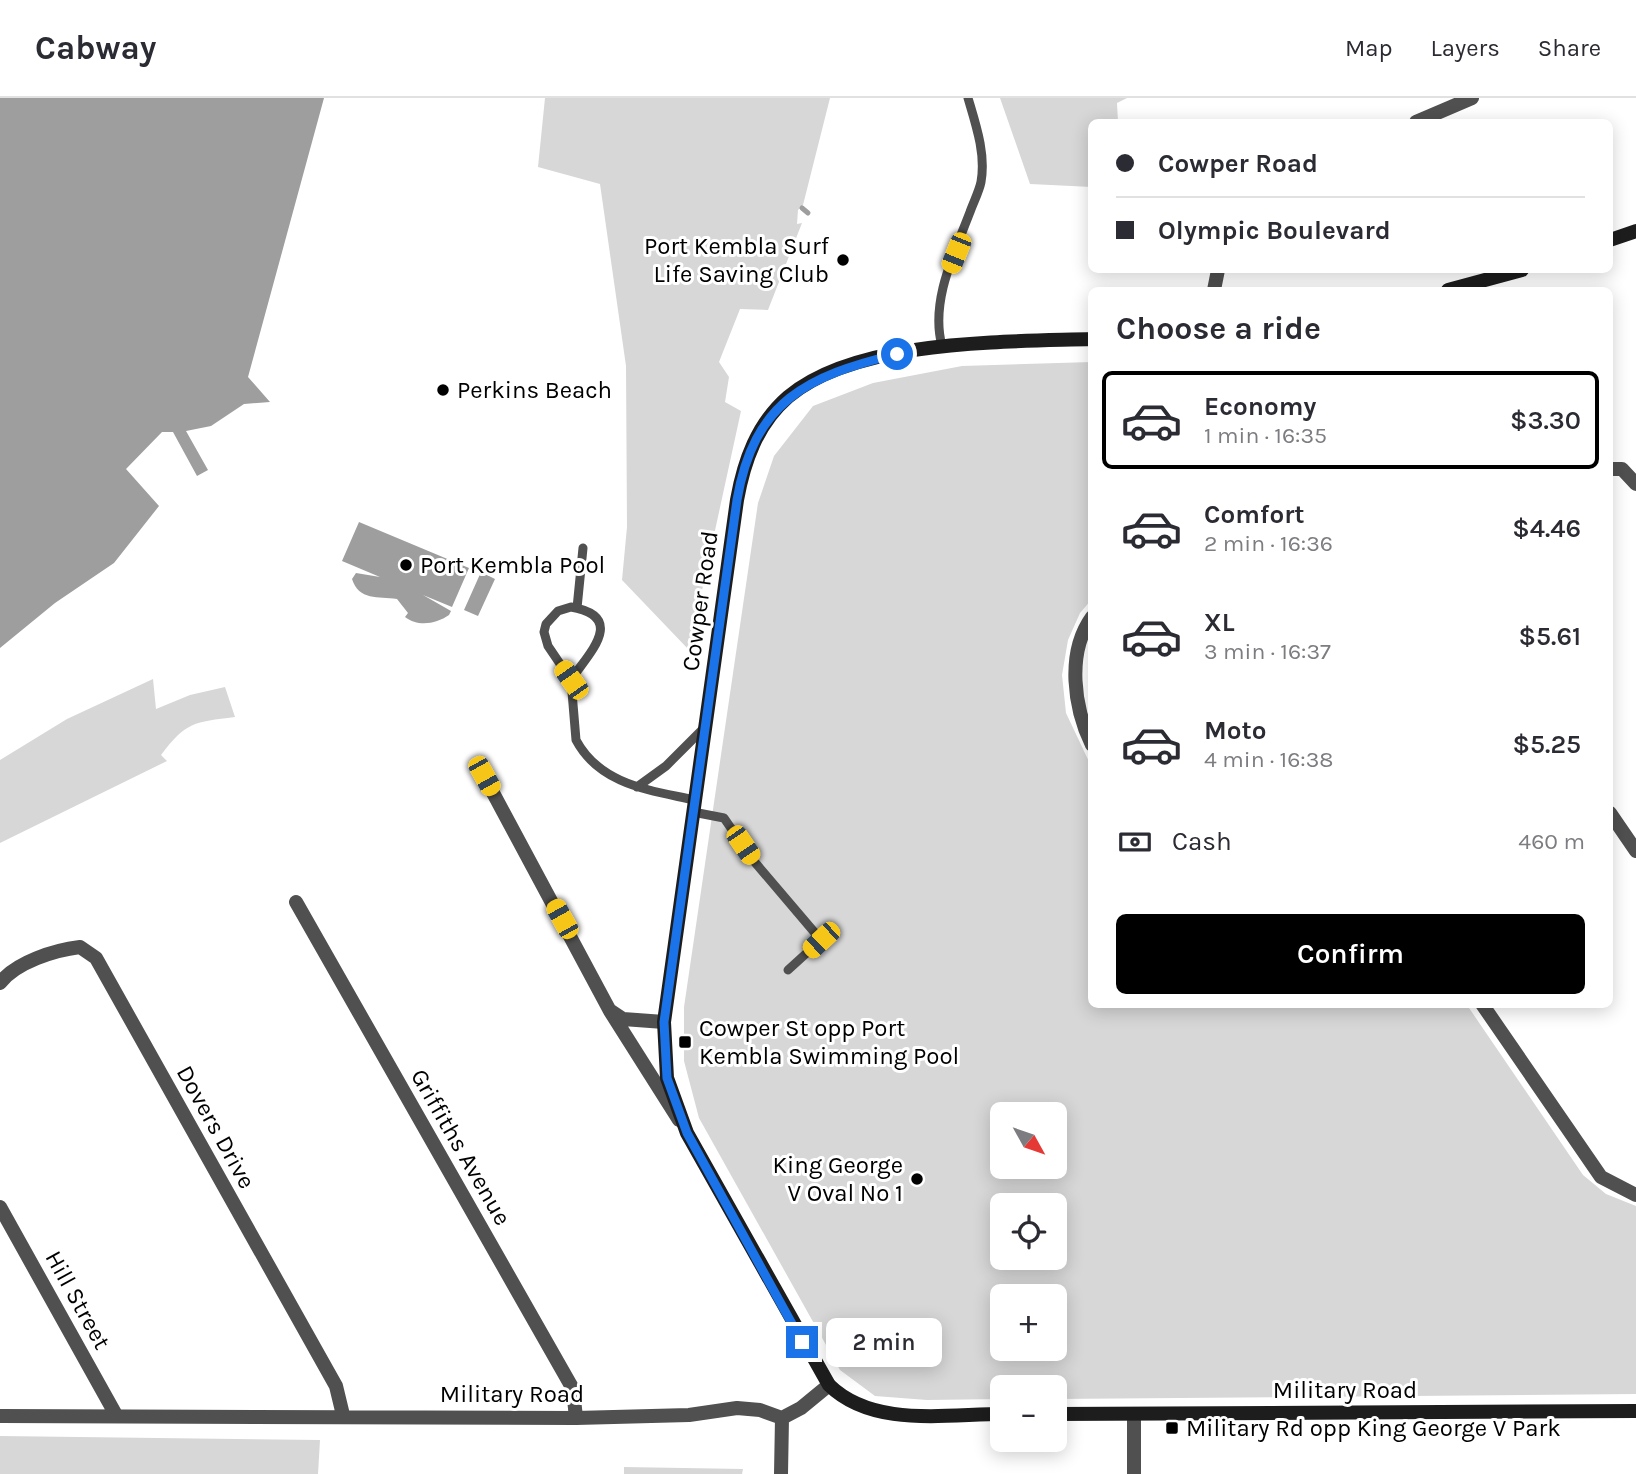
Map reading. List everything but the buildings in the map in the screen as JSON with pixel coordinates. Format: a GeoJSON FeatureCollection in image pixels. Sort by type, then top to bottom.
{"type":"FeatureCollection","features":[{"type":"Feature","properties":{"kind":"main road"},"geometry":{"type":"LineString","coordinates":[[1613,239],[1636,231]]}},
{"type":"Feature","properties":{"kind":"main road"},"geometry":{"type":"LineString","coordinates":[[1459,287],[1511,273]]}},
{"type":"Feature","properties":{"kind":"main road","name":"Cowper Road"},"geometry":{"type":"LineString","coordinates":[[829,1385],[687,1133],[667,1078],[664,1022],[741,477],[760,429],[788,397],[826,375],[872,360],[942,346],[1088,339]]}},
{"type":"Feature","properties":{"kind":"main road"},"geometry":{"type":"LineString","coordinates":[[829,1385],[855,1405],[888,1413],[990,1414]]}},
{"type":"Feature","properties":{"kind":"main road","name":"Military Road"},"geometry":{"type":"LineString","coordinates":[[1067,1414],[1636,1411]]}},
{"type":"Feature","properties":{"kind":"street"},"geometry":{"type":"LineString","coordinates":[[1423,119],[1472,98]]}},
{"type":"Feature","properties":{"kind":"street"},"geometry":{"type":"LineString","coordinates":[[1616,469],[1636,484]]}},
{"type":"Feature","properties":{"kind":"street"},"geometry":{"type":"LineString","coordinates":[[1088,628],[1075,664],[1080,721],[1088,737]]}},
{"type":"Feature","properties":{"kind":"street"},"geometry":{"type":"LineString","coordinates":[[484,776],[610,1010],[687,1133]]}},
{"type":"Feature","properties":{"kind":"street"},"geometry":{"type":"LineString","coordinates":[[1613,817],[1636,851]]}},
{"type":"Feature","properties":{"kind":"street","name":"Griffiths Avenue"},"geometry":{"type":"LineString","coordinates":[[296,902],[573,1389],[576,1418]]}},
{"type":"Feature","properties":{"kind":"street","name":"Dovers Drive"},"geometry":{"type":"LineString","coordinates":[[0,983],[20,967],[67,949],[80,947],[96,958],[336,1386],[343,1415]]}},
{"type":"Feature","properties":{"kind":"street"},"geometry":{"type":"LineString","coordinates":[[1485,1008],[1601,1177],[1636,1195]]}},
{"type":"Feature","properties":{"kind":"street"},"geometry":{"type":"LineString","coordinates":[[610,1010],[623,1019],[664,1022]]}},
{"type":"Feature","properties":{"kind":"street","name":"Hill Street"},"geometry":{"type":"LineString","coordinates":[[0,1207],[116,1415]]}},
{"type":"Feature","properties":{"kind":"street"},"geometry":{"type":"LineString","coordinates":[[780,1474],[782,1418],[801,1408],[829,1385]]}},
{"type":"Feature","properties":{"kind":"street","name":"Military Road"},"geometry":{"type":"LineString","coordinates":[[0,1416],[343,1415],[576,1418],[689,1415],[737,1408],[760,1410],[782,1418]]}},
{"type":"Feature","properties":{"kind":"street"},"geometry":{"type":"LineString","coordinates":[[1134,1414],[1134,1474]]}},
{"type":"Feature","properties":{"kind":"lane"},"geometry":{"type":"LineString","coordinates":[[942,346],[937,328],[944,280],[981,184],[982,164],[977,130],[968,98]]}},
{"type":"Feature","properties":{"kind":"lane"},"geometry":{"type":"LineString","coordinates":[[577,608],[583,548]]}},
{"type":"Feature","properties":{"kind":"lane"},"geometry":{"type":"LineString","coordinates":[[571,680],[596,649],[600,638],[595,619],[577,608],[558,611],[546,624],[544,632],[548,646],[571,680],[576,740],[580,748],[592,762],[617,781],[724,818],[753,860],[821,940],[788,970]]}},
{"type":"Feature","properties":{"kind":"lane"},"geometry":{"type":"LineString","coordinates":[[637,787],[666,766],[707,725]]}},
{"type":"Feature","properties":{"kind":"shaded area"},"geometry":{"type":"Polygon","coordinates":[[[0,98],[324,98],[248,377],[270,402],[244,404],[211,426],[186,431],[208,470],[197,476],[173,432],[162,432],[126,469],[159,506],[114,563],[55,603],[0,648],[0,98]]]}},
{"type":"Feature","properties":{"kind":"shaded area"},"geometry":{"type":"Polygon","coordinates":[[[545,98],[830,98],[803,205],[798,210],[797,224],[802,223],[768,310],[740,309],[719,362],[729,377],[725,402],[741,411],[689,650],[622,580],[627,527],[626,366],[600,184],[538,167],[545,98]]]}},
{"type":"Feature","properties":{"kind":"shaded area"},"geometry":{"type":"Polygon","coordinates":[[[1000,98],[1127,98],[1117,103],[1118,119],[1088,119],[1088,187],[1030,184],[1000,98]]]}},
{"type":"Feature","properties":{"kind":"shaded area"},"geometry":{"type":"Polygon","coordinates":[[[1088,362],[1088,604],[1080,613],[1068,640],[1062,675],[1066,713],[1088,760],[1088,1008],[1469,1008],[1583,1175],[1606,1194],[1636,1206],[1636,1394],[1067,1399],[1067,1375],[990,1375],[990,1399],[927,1400],[875,1396],[840,1370],[699,1118],[684,1061],[684,1007],[758,503],[774,456],[813,406],[873,383],[962,366],[1088,362]]]}},
{"type":"Feature","properties":{"kind":"shaded area","name":"Port Kembla Pool"},"geometry":{"type":"Polygon","coordinates":[[[359,522],[469,568],[452,607],[423,595],[451,611],[449,615],[438,621],[416,622],[405,617],[408,613],[397,599],[370,596],[359,591],[352,579],[356,573],[380,577],[342,561],[359,522]]]}},
{"type":"Feature","properties":{"kind":"shaded area"},"geometry":{"type":"Polygon","coordinates":[[[481,572],[495,579],[478,616],[464,610],[481,572]]]}},
{"type":"Feature","properties":{"kind":"shaded area"},"geometry":{"type":"Polygon","coordinates":[[[153,679],[156,709],[190,695],[225,687],[235,717],[210,720],[192,726],[177,736],[161,755],[167,761],[0,843],[0,760],[67,719],[153,679]]]}},
{"type":"Feature","properties":{"kind":"shaded area"},"geometry":{"type":"Polygon","coordinates":[[[0,1436],[320,1440],[318,1474],[0,1474],[0,1436]]]}},
{"type":"Feature","properties":{"kind":"shaded area"},"geometry":{"type":"Polygon","coordinates":[[[624,1467],[743,1469],[742,1474],[624,1474],[624,1467]]]}},
{"type":"Feature","properties":{"kind":"waterway"},"geometry":{"type":"LineString","coordinates":[[802,208],[808,213]]}},
{"type":"Feature","properties":{"kind":"place","name":"Port Kembla Surf Life Saving Club"},"geometry":{"type":"Point","coordinates":[843,260]}},
{"type":"Feature","properties":{"kind":"place","name":"Perkins Beach"},"geometry":{"type":"Point","coordinates":[443,390]}},
{"type":"Feature","properties":{"kind":"place","name":"Port Kembla Pool"},"geometry":{"type":"Point","coordinates":[406,565]}},
{"type":"Feature","properties":{"kind":"place","name":"Cowper St opp Port Kembla Swimming Pool"},"geometry":{"type":"Point","coordinates":[685,1042]}},
{"type":"Feature","properties":{"kind":"place","name":"King George V Oval No 1"},"geometry":{"type":"Point","coordinates":[917,1179]}},
{"type":"Feature","properties":{"kind":"place","name":"Military Rd opp King George V Park"},"geometry":{"type":"Point","coordinates":[1172,1428]}},
{"type":"Feature","properties":{"kind":"route"},"geometry":{"type":"LineString","coordinates":[[802,1342],[687,1133],[667,1078],[664,1022],[737,500],[751,447],[760,429],[774,412],[788,397],[806,385],[847,366],[897,354]]}}]}
